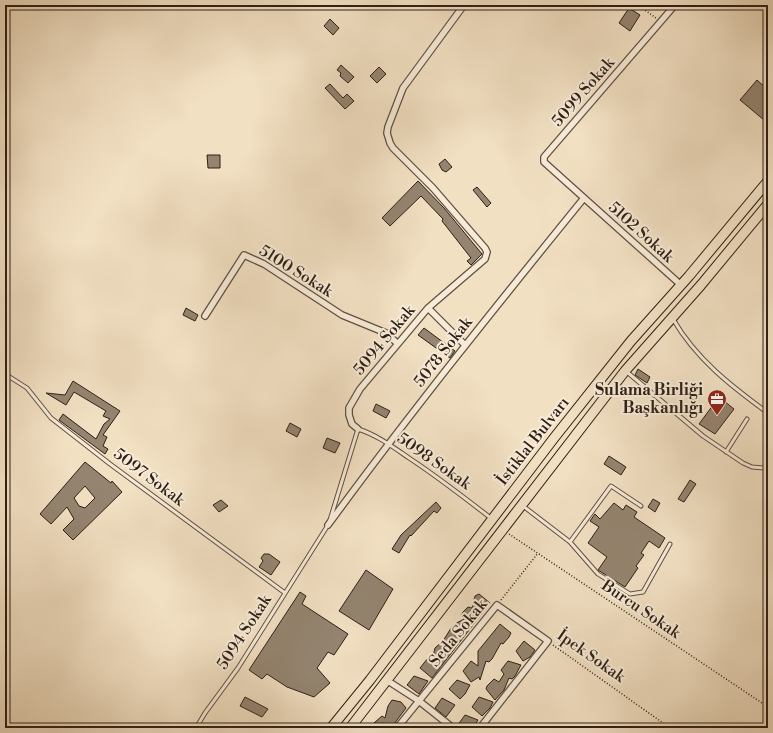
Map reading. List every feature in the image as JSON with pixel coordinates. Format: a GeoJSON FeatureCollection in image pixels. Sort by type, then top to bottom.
{"type":"FeatureCollection","features":[{"type":"Feature","properties":{"kind":"main road","name":"İstiklal Bulvarı"},"geometry":{"type":"LineString","coordinates":[[331,728],[370,680],[492,519],[631,341],[681,285],[768,181]]}},
{"type":"Feature","properties":{"kind":"main road","name":"İstiklal Bulvarı"},"geometry":{"type":"LineString","coordinates":[[350,728],[388,681],[521,505],[625,371],[768,204]]}},
{"type":"Feature","properties":{"kind":"street","name":"5094 Sokak"},"geometry":{"type":"LineString","coordinates":[[358,429],[350,420],[349,408],[360,389],[397,343],[428,308],[485,259],[487,252],[433,188],[393,148],[387,133],[396,102],[403,88],[464,5]]}},
{"type":"Feature","properties":{"kind":"street"},"geometry":{"type":"LineString","coordinates":[[662,22],[675,5]]}},
{"type":"Feature","properties":{"kind":"street","name":"5099 Sokak"},"geometry":{"type":"LineString","coordinates":[[584,198],[546,165],[544,157],[662,22]]}},
{"type":"Feature","properties":{"kind":"street","name":"5102 Sokak"},"geometry":{"type":"LineString","coordinates":[[584,198],[681,285]]}},
{"type":"Feature","properties":{"kind":"street","name":"5078 Sokak"},"geometry":{"type":"LineString","coordinates":[[328,525],[388,443],[584,198]]}},
{"type":"Feature","properties":{"kind":"street","name":"5100 Sokak"},"geometry":{"type":"LineString","coordinates":[[205,316],[244,255],[264,264],[342,315],[386,333],[397,343]]}},
{"type":"Feature","properties":{"kind":"street"},"geometry":{"type":"LineString","coordinates":[[428,308],[465,345]]}},
{"type":"Feature","properties":{"kind":"street","name":"İpek Sokak"},"geometry":{"type":"LineString","coordinates":[[497,605],[548,641]]}},
{"type":"Feature","properties":{"kind":"street","name":"Seda Sokak"},"geometry":{"type":"LineString","coordinates":[[397,728],[497,605]]}},
{"type":"Feature","properties":{"kind":"street"},"geometry":{"type":"LineString","coordinates":[[480,728],[548,641]]}},
{"type":"Feature","properties":{"kind":"street"},"geometry":{"type":"LineString","coordinates":[[388,681],[419,701],[453,728]]}},
{"type":"Feature","properties":{"kind":"lane"},"geometry":{"type":"LineString","coordinates":[[672,317],[685,339],[703,360],[768,413]]}},
{"type":"Feature","properties":{"kind":"lane"},"geometry":{"type":"LineString","coordinates":[[625,371],[703,436],[726,452],[752,467],[764,468],[768,465]]}},
{"type":"Feature","properties":{"kind":"lane","name":"5097 Sokak"},"geometry":{"type":"LineString","coordinates":[[5,374],[27,388],[57,423],[285,593]]}},
{"type":"Feature","properties":{"kind":"lane"},"geometry":{"type":"LineString","coordinates":[[726,452],[747,419]]}},
{"type":"Feature","properties":{"kind":"lane","name":"5098 Sokak"},"geometry":{"type":"LineString","coordinates":[[358,429],[371,433],[388,443],[429,471],[492,519]]}},
{"type":"Feature","properties":{"kind":"lane","name":"5094 Sokak"},"geometry":{"type":"LineString","coordinates":[[196,728],[205,713],[238,668],[328,525],[358,429]]}},
{"type":"Feature","properties":{"kind":"lane"},"geometry":{"type":"LineString","coordinates":[[570,542],[611,486],[641,506]]}},
{"type":"Feature","properties":{"kind":"lane"},"geometry":{"type":"LineString","coordinates":[[521,505],[570,542],[598,574],[626,593],[633,595],[643,592],[670,544]]}},
{"type":"Feature","properties":{"kind":"path"},"geometry":{"type":"LineString","coordinates":[[638,5],[662,22]]}},
{"type":"Feature","properties":{"kind":"path","name":"Burcu Sokak"},"geometry":{"type":"LineString","coordinates":[[502,530],[768,707]]}},
{"type":"Feature","properties":{"kind":"path","name":"Seda Sokak"},"geometry":{"type":"LineString","coordinates":[[497,605],[538,553]]}},
{"type":"Feature","properties":{"kind":"path","name":"İpek Sokak"},"geometry":{"type":"LineString","coordinates":[[548,641],[670,728]]}},
{"type":"Feature","properties":{"kind":"path"},"geometry":{"type":"LineString","coordinates":[[761,728],[768,723]]}},
{"type":"Feature","properties":{"kind":"building"},"geometry":{"type":"Polygon","coordinates":[[[629,8],[640,15],[630,31],[619,23],[629,8]]]}},
{"type":"Feature","properties":{"kind":"building"},"geometry":{"type":"Polygon","coordinates":[[[330,19],[339,28],[333,35],[324,26],[330,19]]]}},
{"type":"Feature","properties":{"kind":"building"},"geometry":{"type":"Polygon","coordinates":[[[341,65],[354,77],[348,83],[340,76],[341,73],[337,70],[341,65]]]}},
{"type":"Feature","properties":{"kind":"building"},"geometry":{"type":"Polygon","coordinates":[[[379,67],[386,74],[377,83],[370,76],[379,67]]]}},
{"type":"Feature","properties":{"kind":"building"},"geometry":{"type":"Polygon","coordinates":[[[757,80],[768,90],[768,116],[764,120],[740,100],[757,80]]]}},
{"type":"Feature","properties":{"kind":"building"},"geometry":{"type":"Polygon","coordinates":[[[330,84],[343,98],[347,94],[354,101],[345,109],[325,88],[330,84]]]}},
{"type":"Feature","properties":{"kind":"building"},"geometry":{"type":"Polygon","coordinates":[[[207,155],[220,155],[220,168],[208,168],[207,155]]]}},
{"type":"Feature","properties":{"kind":"building"},"geometry":{"type":"Polygon","coordinates":[[[445,159],[452,167],[446,172],[442,170],[439,164],[445,159]]]}},
{"type":"Feature","properties":{"kind":"building"},"geometry":{"type":"Polygon","coordinates":[[[418,181],[444,208],[482,254],[471,265],[467,261],[471,258],[442,221],[443,219],[421,196],[390,226],[382,218],[418,181]]]}},
{"type":"Feature","properties":{"kind":"building"},"geometry":{"type":"Polygon","coordinates":[[[477,187],[491,203],[487,207],[473,190],[477,187]]]}},
{"type":"Feature","properties":{"kind":"building"},"geometry":{"type":"Polygon","coordinates":[[[186,308],[198,315],[195,321],[183,315],[186,308]]]}},
{"type":"Feature","properties":{"kind":"building"},"geometry":{"type":"Polygon","coordinates":[[[424,328],[455,351],[450,358],[418,335],[424,328]]]}},
{"type":"Feature","properties":{"kind":"building"},"geometry":{"type":"Polygon","coordinates":[[[638,369],[650,377],[647,383],[635,375],[638,369]]]}},
{"type":"Feature","properties":{"kind":"building"},"geometry":{"type":"Polygon","coordinates":[[[73,381],[120,411],[103,435],[107,437],[103,446],[108,449],[105,454],[59,420],[63,414],[96,439],[104,424],[110,419],[103,416],[106,411],[74,392],[66,405],[46,393],[65,395],[73,381]]]}},
{"type":"Feature","properties":{"kind":"building","name":"Sulama Birliği Başkanlığı"},"geometry":{"type":"Polygon","coordinates":[[[719,397],[734,409],[715,434],[699,424],[719,397]]]}},
{"type":"Feature","properties":{"kind":"building"},"geometry":{"type":"Polygon","coordinates":[[[376,404],[390,411],[386,418],[373,411],[376,404]]]}},
{"type":"Feature","properties":{"kind":"building"},"geometry":{"type":"Polygon","coordinates":[[[290,423],[301,429],[297,437],[286,431],[290,423]]]}},
{"type":"Feature","properties":{"kind":"building"},"geometry":{"type":"Polygon","coordinates":[[[327,438],[340,443],[335,453],[323,448],[327,438]]]}},
{"type":"Feature","properties":{"kind":"building"},"geometry":{"type":"Polygon","coordinates":[[[609,456],[626,467],[621,475],[604,464],[609,456]]]}},
{"type":"Feature","properties":{"kind":"building"},"geometry":{"type":"Polygon","coordinates":[[[85,462],[111,483],[112,481],[122,492],[73,540],[63,530],[74,519],[67,507],[51,524],[40,514],[85,462]],[[85,486],[74,498],[79,506],[85,508],[95,498],[85,486]]]}},
{"type":"Feature","properties":{"kind":"building"},"geometry":{"type":"Polygon","coordinates":[[[690,480],[696,484],[684,502],[678,499],[690,480]]]}},
{"type":"Feature","properties":{"kind":"building"},"geometry":{"type":"Polygon","coordinates":[[[653,499],[660,503],[655,512],[648,507],[653,499]]]}},
{"type":"Feature","properties":{"kind":"building"},"geometry":{"type":"Polygon","coordinates":[[[221,500],[228,506],[219,512],[213,505],[221,500]]]}},
{"type":"Feature","properties":{"kind":"building"},"geometry":{"type":"Polygon","coordinates":[[[436,502],[441,508],[437,513],[434,511],[411,536],[410,535],[399,553],[392,549],[401,535],[436,502]]]}},
{"type":"Feature","properties":{"kind":"building"},"geometry":{"type":"Polygon","coordinates":[[[614,503],[623,510],[626,505],[637,512],[634,517],[665,538],[659,548],[649,541],[641,553],[644,555],[636,566],[638,568],[625,587],[598,570],[607,557],[588,543],[599,527],[590,521],[595,514],[600,519],[614,503]]]}},
{"type":"Feature","properties":{"kind":"building"},"geometry":{"type":"Polygon","coordinates":[[[264,554],[269,554],[280,562],[271,575],[259,567],[263,561],[261,558],[264,554]]]}},
{"type":"Feature","properties":{"kind":"building"},"geometry":{"type":"Polygon","coordinates":[[[366,570],[393,589],[369,630],[339,611],[366,570]]]}},
{"type":"Feature","properties":{"kind":"building"},"geometry":{"type":"Polygon","coordinates":[[[300,592],[306,596],[302,604],[348,634],[334,655],[328,652],[317,668],[330,683],[314,697],[287,687],[267,674],[262,679],[249,670],[300,592]]]}},
{"type":"Feature","properties":{"kind":"building"},"geometry":{"type":"Polygon","coordinates":[[[479,594],[490,603],[432,678],[420,668],[428,658],[432,660],[435,648],[443,641],[453,625],[464,619],[461,616],[463,612],[468,607],[472,608],[475,596],[479,594]]]}},
{"type":"Feature","properties":{"kind":"building"},"geometry":{"type":"Polygon","coordinates":[[[500,624],[511,633],[509,637],[503,644],[501,643],[492,659],[489,662],[486,661],[480,680],[479,677],[471,682],[463,671],[471,661],[478,666],[478,651],[500,624]]]}},
{"type":"Feature","properties":{"kind":"building"},"geometry":{"type":"Polygon","coordinates":[[[524,641],[535,650],[530,657],[523,661],[516,651],[524,641]]]}},
{"type":"Feature","properties":{"kind":"building"},"geometry":{"type":"Polygon","coordinates":[[[508,661],[521,665],[515,676],[512,679],[509,678],[504,690],[495,700],[486,689],[487,686],[494,679],[499,682],[504,674],[501,670],[508,661]]]}},
{"type":"Feature","properties":{"kind":"building"},"geometry":{"type":"Polygon","coordinates":[[[414,676],[428,681],[419,694],[407,685],[414,676]]]}},
{"type":"Feature","properties":{"kind":"building"},"geometry":{"type":"Polygon","coordinates":[[[457,680],[470,685],[460,699],[449,689],[457,680]]]}},
{"type":"Feature","properties":{"kind":"building"},"geometry":{"type":"Polygon","coordinates":[[[245,697],[268,709],[262,717],[240,706],[245,697]]]}},
{"type":"Feature","properties":{"kind":"building"},"geometry":{"type":"Polygon","coordinates":[[[479,697],[493,702],[490,708],[482,716],[472,707],[479,697]]]}},
{"type":"Feature","properties":{"kind":"building"},"geometry":{"type":"Polygon","coordinates":[[[442,698],[455,705],[446,717],[435,708],[442,698]]]}},
{"type":"Feature","properties":{"kind":"building"},"geometry":{"type":"Polygon","coordinates":[[[392,700],[401,702],[406,708],[391,728],[374,728],[374,723],[382,716],[385,718],[388,706],[392,700]]]}},
{"type":"Feature","properties":{"kind":"building"},"geometry":{"type":"Polygon","coordinates":[[[465,715],[478,720],[473,728],[460,728],[457,726],[465,715]]]}},
{"type":"Feature","properties":{"kind":"place","name":"Sulama Birliği Başkanlığı"},"geometry":{"type":"Point","coordinates":[717,416]}}]}
